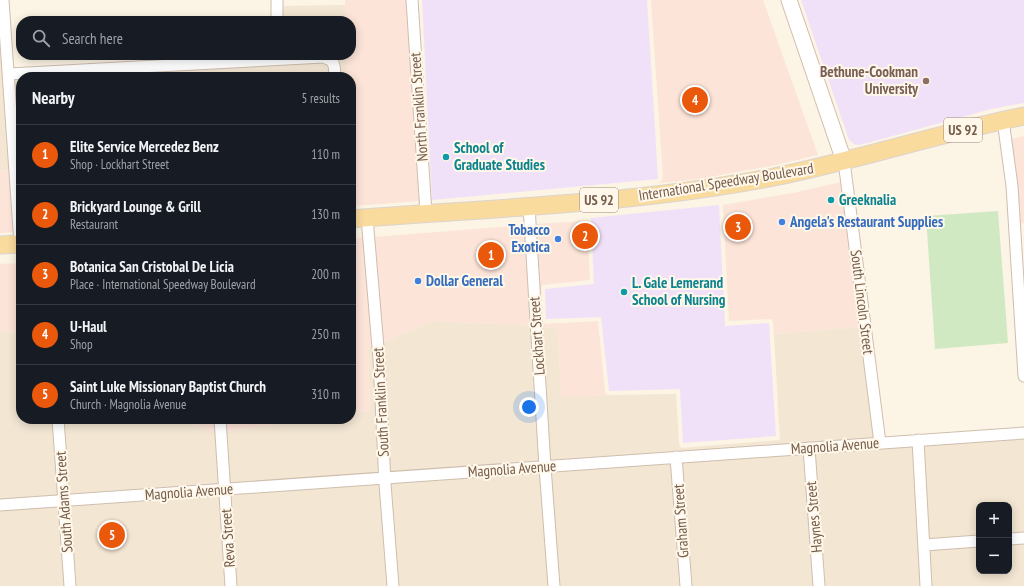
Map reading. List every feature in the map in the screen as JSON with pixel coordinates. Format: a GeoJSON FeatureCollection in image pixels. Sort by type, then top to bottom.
{"type":"FeatureCollection","features":[{"type":"Feature","properties":{"kind":"main road","name":"International Speedway Boulevard"},"geometry":{"type":"LineString","coordinates":[[359,218],[529,206],[685,191],[774,177],[1024,116]]}},
{"type":"Feature","properties":{"kind":"main road"},"geometry":{"type":"LineString","coordinates":[[0,245],[16,244]]}},
{"type":"Feature","properties":{"kind":"street"},"geometry":{"type":"LineString","coordinates":[[4,0],[16,187]]}},
{"type":"Feature","properties":{"kind":"street"},"geometry":{"type":"LineString","coordinates":[[277,0],[277,16]]}},
{"type":"Feature","properties":{"kind":"street","name":"North Franklin Street"},"geometry":{"type":"LineString","coordinates":[[412,0],[426,213]]}},
{"type":"Feature","properties":{"kind":"street"},"geometry":{"type":"LineString","coordinates":[[789,0],[844,161]]}},
{"type":"Feature","properties":{"kind":"street"},"geometry":{"type":"LineString","coordinates":[[112,72],[245,60]]}},
{"type":"Feature","properties":{"kind":"street"},"geometry":{"type":"LineString","coordinates":[[332,60],[334,64],[335,72]]}},
{"type":"Feature","properties":{"kind":"street"},"geometry":{"type":"LineString","coordinates":[[8,74],[16,74]]}},
{"type":"Feature","properties":{"kind":"street"},"geometry":{"type":"LineString","coordinates":[[1003,120],[1012,186],[1024,376]]}},
{"type":"Feature","properties":{"kind":"street","name":"South Lincoln Street"},"geometry":{"type":"LineString","coordinates":[[844,161],[880,443]]}},
{"type":"Feature","properties":{"kind":"street","name":"Lockhart Street"},"geometry":{"type":"LineString","coordinates":[[529,206],[554,586]]}},
{"type":"Feature","properties":{"kind":"street","name":"South Franklin Street"},"geometry":{"type":"LineString","coordinates":[[359,218],[379,359],[392,586]]}},
{"type":"Feature","properties":{"kind":"street","name":"South Adams Street"},"geometry":{"type":"LineString","coordinates":[[58,424],[70,586]]}},
{"type":"Feature","properties":{"kind":"street","name":"Reva Street"},"geometry":{"type":"LineString","coordinates":[[220,424],[231,586]]}},
{"type":"Feature","properties":{"kind":"street","name":"Magnolia Avenue"},"geometry":{"type":"LineString","coordinates":[[0,505],[1024,433]]}},
{"type":"Feature","properties":{"kind":"street"},"geometry":{"type":"LineString","coordinates":[[918,440],[926,586]]}},
{"type":"Feature","properties":{"kind":"street","name":"Haynes Street"},"geometry":{"type":"LineString","coordinates":[[808,448],[819,586]]}},
{"type":"Feature","properties":{"kind":"street","name":"Graham Street"},"geometry":{"type":"LineString","coordinates":[[676,457],[686,586]]}},
{"type":"Feature","properties":{"kind":"street"},"geometry":{"type":"LineString","coordinates":[[1012,539],[1024,538]]}},
{"type":"Feature","properties":{"kind":"street"},"geometry":{"type":"LineString","coordinates":[[924,545],[976,541]]}},
{"type":"Feature","properties":{"kind":"shaded area"},"geometry":{"type":"Polygon","coordinates":[[[345,0],[407,0],[420,201],[356,206],[356,72],[347,72],[347,60],[356,60],[356,16],[345,16],[345,0]]]}},
{"type":"Feature","properties":{"kind":"shaded area"},"geometry":{"type":"Polygon","coordinates":[[[422,0],[647,0],[658,179],[432,200],[422,0]]]}},
{"type":"Feature","properties":{"kind":"shaded area"},"geometry":{"type":"Polygon","coordinates":[[[651,0],[763,0],[818,155],[776,165],[699,179],[652,184],[660,183],[663,178],[651,0]]]}},
{"type":"Feature","properties":{"kind":"shaded area","name":"Bethune-Cookman University"},"geometry":{"type":"Polygon","coordinates":[[[801,0],[1024,0],[1024,103],[991,109],[860,145],[854,144],[849,140],[801,0]]]}},
{"type":"Feature","properties":{"kind":"shaded area"},"geometry":{"type":"Polygon","coordinates":[[[345,5],[345,16],[282,16],[282,6],[345,5]]]}},
{"type":"Feature","properties":{"kind":"shaded area"},"geometry":{"type":"Polygon","coordinates":[[[0,21],[10,170],[0,171],[0,21]]]}},
{"type":"Feature","properties":{"kind":"shaded area"},"geometry":{"type":"Polygon","coordinates":[[[337,60],[347,60],[347,72],[340,72],[339,63],[337,60]]]}},
{"type":"Feature","properties":{"kind":"shaded area"},"geometry":{"type":"Polygon","coordinates":[[[322,62],[329,66],[330,72],[145,72],[322,62]]]}},
{"type":"Feature","properties":{"kind":"shaded area"},"geometry":{"type":"Polygon","coordinates":[[[14,79],[16,79],[16,111],[14,79]]]}},
{"type":"Feature","properties":{"kind":"shaded area"},"geometry":{"type":"Polygon","coordinates":[[[1024,136],[1024,223],[1019,224],[1011,139],[1024,136]]]}},
{"type":"Feature","properties":{"kind":"shaded area"},"geometry":{"type":"Polygon","coordinates":[[[10,170],[14,232],[0,233],[0,171],[10,170]]]}},
{"type":"Feature","properties":{"kind":"shaded area"},"geometry":{"type":"Polygon","coordinates":[[[841,182],[860,327],[774,334],[773,321],[771,319],[729,321],[723,205],[793,193],[841,182]]]}},
{"type":"Feature","properties":{"kind":"shaded area"},"geometry":{"type":"Polygon","coordinates":[[[719,205],[725,326],[769,323],[776,436],[683,443],[680,389],[609,391],[601,317],[546,319],[545,289],[594,284],[591,218],[719,205]]]}},
{"type":"Feature","properties":{"kind":"shaded area"},"geometry":{"type":"Polygon","coordinates":[[[587,221],[590,280],[542,285],[542,320],[546,324],[598,321],[605,392],[607,395],[562,397],[557,329],[541,327],[535,224],[587,221]]]}},
{"type":"Feature","properties":{"kind":"shaded area"},"geometry":{"type":"Polygon","coordinates":[[[526,225],[532,326],[517,324],[432,321],[383,343],[374,237],[526,225]]]}},
{"type":"Feature","properties":{"kind":"shaded area"},"geometry":{"type":"Polygon","coordinates":[[[364,237],[373,347],[368,349],[370,411],[356,412],[356,238],[364,237]]]}},
{"type":"Feature","properties":{"kind":"shaded area"},"geometry":{"type":"Polygon","coordinates":[[[16,263],[16,333],[0,332],[0,264],[16,263]]]}},
{"type":"Feature","properties":{"kind":"shaded area"},"geometry":{"type":"Polygon","coordinates":[[[432,321],[517,324],[532,326],[540,462],[389,473],[383,343],[432,321]]]}},
{"type":"Feature","properties":{"kind":"shaded area"},"geometry":{"type":"Polygon","coordinates":[[[541,327],[557,329],[562,396],[676,394],[679,444],[681,448],[780,440],[774,334],[860,327],[874,438],[550,461],[541,327]]]}},
{"type":"Feature","properties":{"kind":"shaded area"},"geometry":{"type":"Polygon","coordinates":[[[0,332],[16,333],[16,424],[53,424],[58,496],[0,500],[0,332]]]}},
{"type":"Feature","properties":{"kind":"shaded area"},"geometry":{"type":"Polygon","coordinates":[[[373,347],[380,473],[228,484],[225,432],[279,424],[356,424],[356,412],[370,411],[368,349],[373,347]]]}},
{"type":"Feature","properties":{"kind":"shaded area"},"geometry":{"type":"Polygon","coordinates":[[[63,424],[192,424],[216,432],[219,485],[68,495],[63,424]]]}},
{"type":"Feature","properties":{"kind":"shaded area"},"geometry":{"type":"Polygon","coordinates":[[[192,424],[215,424],[216,432],[192,424]]]}},
{"type":"Feature","properties":{"kind":"shaded area"},"geometry":{"type":"Polygon","coordinates":[[[225,424],[279,424],[225,432],[225,424]]]}},
{"type":"Feature","properties":{"kind":"shaded area"},"geometry":{"type":"Polygon","coordinates":[[[1024,439],[1024,533],[1012,534],[1012,502],[976,502],[976,536],[928,540],[923,445],[1024,439]]]}},
{"type":"Feature","properties":{"kind":"shaded area"},"geometry":{"type":"Polygon","coordinates":[[[913,446],[921,586],[823,586],[814,453],[913,446]]]}},
{"type":"Feature","properties":{"kind":"shaded area"},"geometry":{"type":"Polygon","coordinates":[[[804,454],[814,586],[691,586],[682,462],[804,454]]]}},
{"type":"Feature","properties":{"kind":"shaded area"},"geometry":{"type":"Polygon","coordinates":[[[672,463],[681,586],[559,586],[550,472],[672,463]]]}},
{"type":"Feature","properties":{"kind":"shaded area"},"geometry":{"type":"Polygon","coordinates":[[[541,472],[550,586],[397,586],[390,483],[541,472]]]}},
{"type":"Feature","properties":{"kind":"shaded area"},"geometry":{"type":"Polygon","coordinates":[[[380,484],[388,586],[236,586],[229,495],[380,484]]]}},
{"type":"Feature","properties":{"kind":"shaded area"},"geometry":{"type":"Polygon","coordinates":[[[220,496],[226,586],[75,586],[69,506],[220,496]]]}},
{"type":"Feature","properties":{"kind":"shaded area"},"geometry":{"type":"Polygon","coordinates":[[[59,506],[65,586],[0,586],[0,511],[59,506]]]}},
{"type":"Feature","properties":{"kind":"shaded area"},"geometry":{"type":"Polygon","coordinates":[[[1024,543],[1024,586],[931,586],[929,550],[976,547],[976,574],[1012,574],[1012,544],[1024,543]]]}},
{"type":"Feature","properties":{"kind":"green space"},"geometry":{"type":"Polygon","coordinates":[[[998,211],[1008,343],[935,349],[926,216],[998,211]]]}},
{"type":"Feature","properties":{"kind":"place","name":"Bethune-Cookman University"},"geometry":{"type":"Point","coordinates":[926,81]}},
{"type":"Feature","properties":{"kind":"place","name":"U-Haul"},"geometry":{"type":"Point","coordinates":[695,100]}},
{"type":"Feature","properties":{"kind":"place","name":"School of Graduate Studies"},"geometry":{"type":"Point","coordinates":[446,157]}},
{"type":"Feature","properties":{"kind":"place","name":"Greeknalia"},"geometry":{"type":"Point","coordinates":[831,200]}},
{"type":"Feature","properties":{"kind":"place","name":"Angela's Restaurant Supplies"},"geometry":{"type":"Point","coordinates":[782,222]}},
{"type":"Feature","properties":{"kind":"place","name":"Botanica San Cristobal De Licia"},"geometry":{"type":"Point","coordinates":[738,227]}},
{"type":"Feature","properties":{"kind":"place","name":"Brickyard Lounge & Grill"},"geometry":{"type":"Point","coordinates":[585,236]}},
{"type":"Feature","properties":{"kind":"place","name":"Tobacco Exotica"},"geometry":{"type":"Point","coordinates":[558,239]}},
{"type":"Feature","properties":{"kind":"place","name":"Elite Service Mercedez Benz"},"geometry":{"type":"Point","coordinates":[491,255]}},
{"type":"Feature","properties":{"kind":"place","name":"Dollar General"},"geometry":{"type":"Point","coordinates":[418,281]}},
{"type":"Feature","properties":{"kind":"place","name":"L. Gale Lemerand School of Nursing"},"geometry":{"type":"Point","coordinates":[624,292]}},
{"type":"Feature","properties":{"kind":"place","name":"Saint Luke Missionary Baptist Church"},"geometry":{"type":"Point","coordinates":[112,535]}}]}
